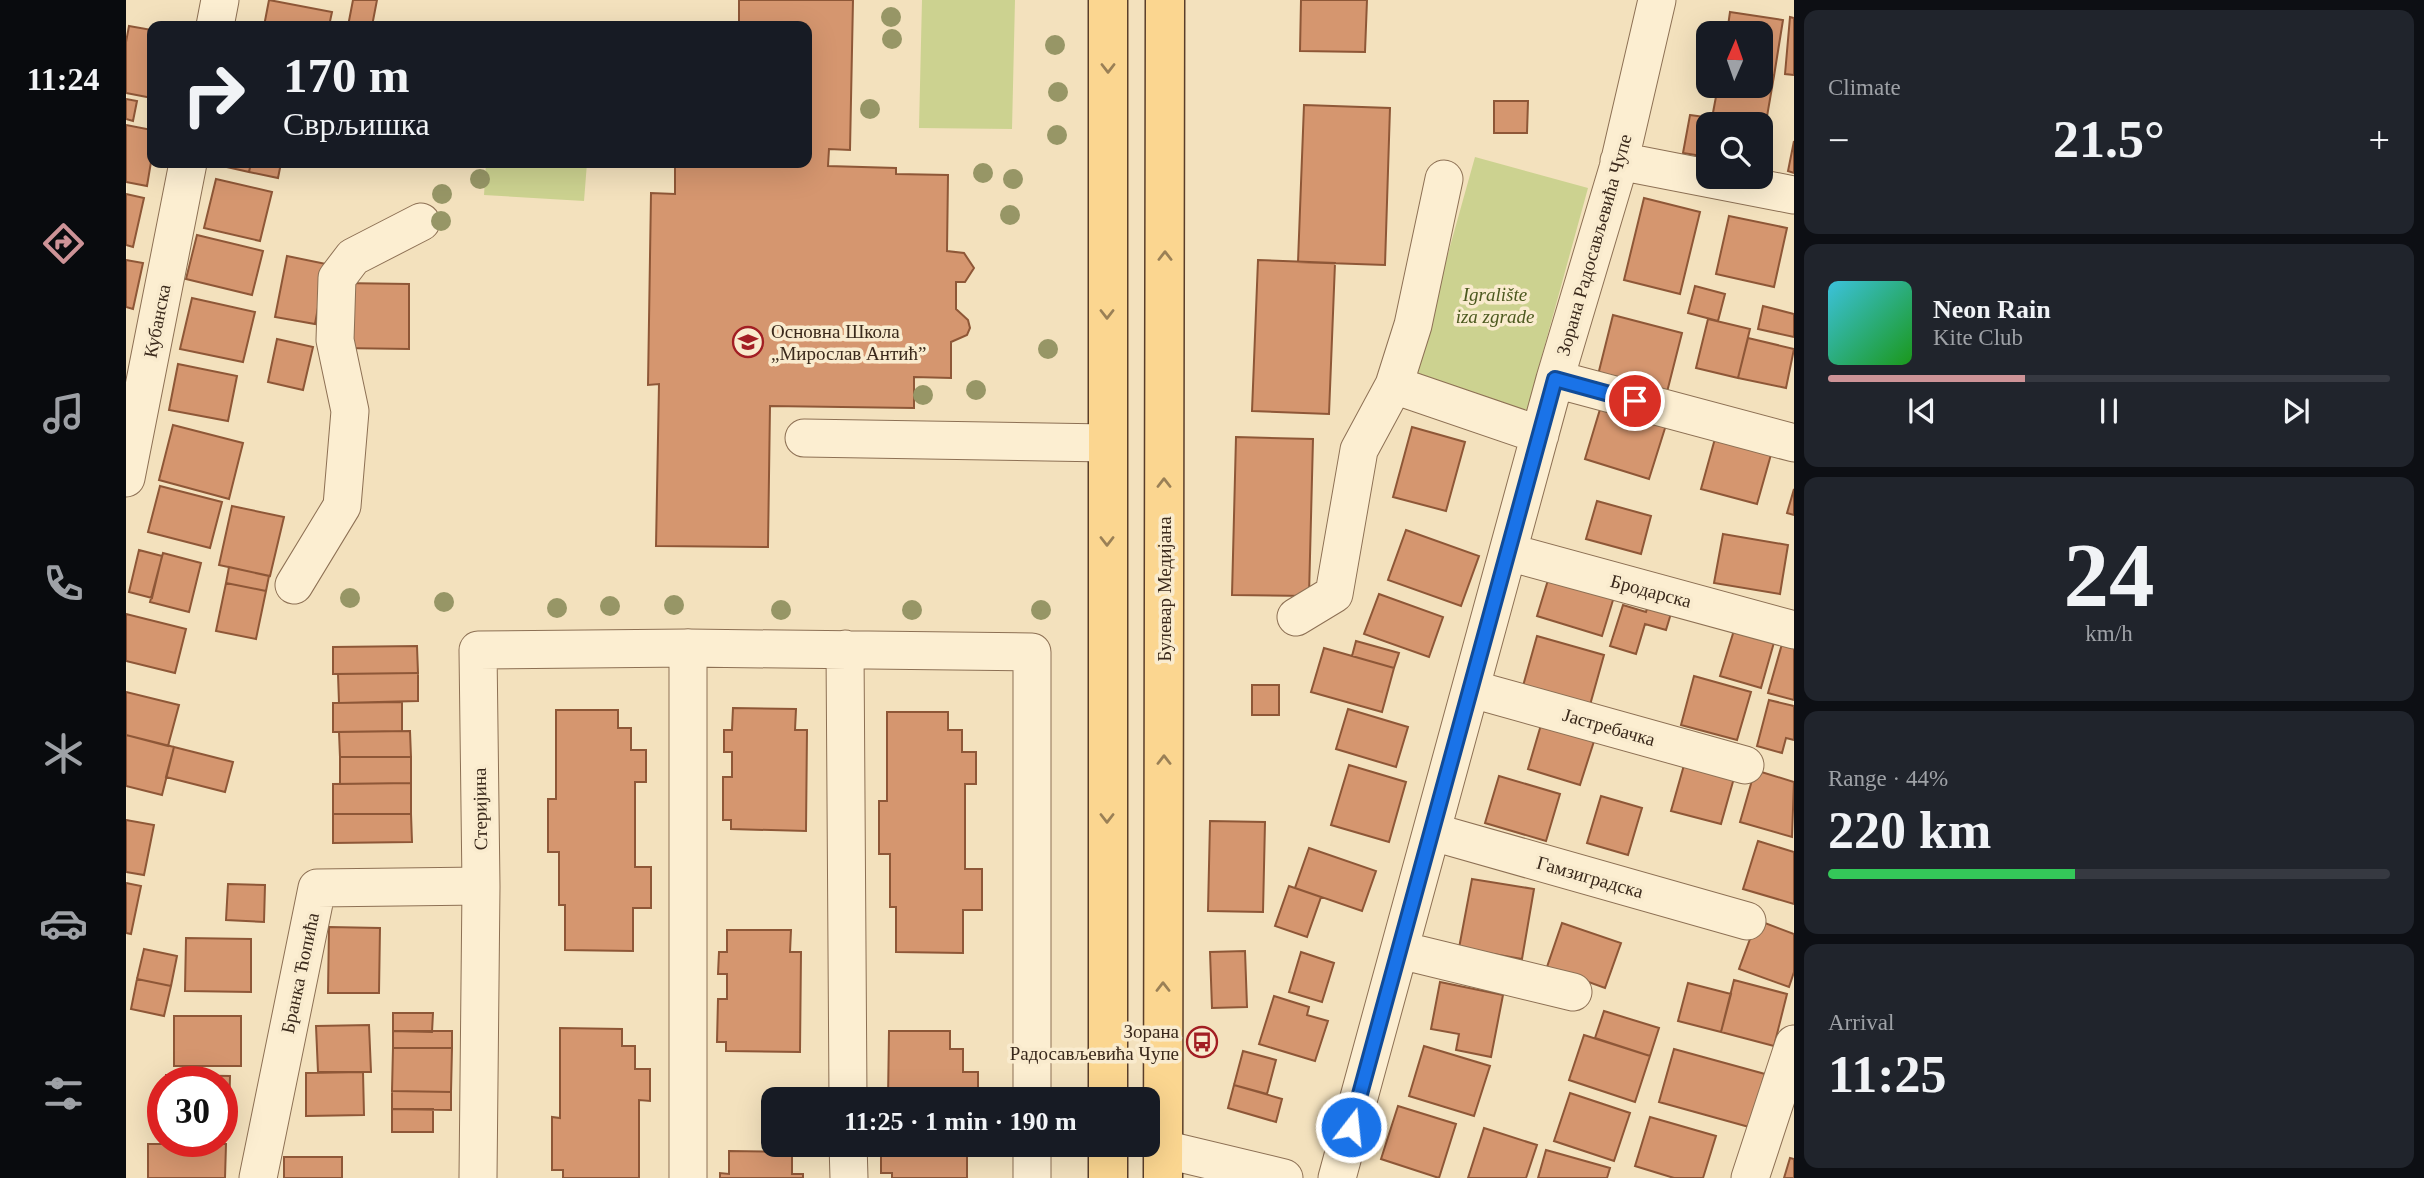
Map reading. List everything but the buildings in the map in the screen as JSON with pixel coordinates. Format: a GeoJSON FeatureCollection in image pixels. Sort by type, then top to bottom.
{"type":"FeatureCollection","features":[{"type":"Feature","properties":{"kind":"main road"},"geometry":{"type":"LineString","coordinates":[[1108,0],[1108,1087]]}},
{"type":"Feature","properties":{"kind":"main road","name":"Булевар Медијана"},"geometry":{"type":"LineString","coordinates":[[1163,1163],[1165,0]]}},
{"type":"Feature","properties":{"kind":"main road"},"geometry":{"type":"LineString","coordinates":[[1108,1157],[1108,1178]]}},
{"type":"Feature","properties":{"kind":"street"},"geometry":{"type":"LineString","coordinates":[[216,21],[220,0]]}},
{"type":"Feature","properties":{"kind":"street","name":"Зорана Радосављевића Чупе"},"geometry":{"type":"LineString","coordinates":[[1337,1178],[1555,379],[1619,160],[1657,0]]}},
{"type":"Feature","properties":{"kind":"street"},"geometry":{"type":"LineString","coordinates":[[1619,160],[1794,195]]}},
{"type":"Feature","properties":{"kind":"street","name":"Кубанска"},"geometry":{"type":"LineString","coordinates":[[127,469],[187,168]]}},
{"type":"Feature","properties":{"kind":"street"},"geometry":{"type":"LineString","coordinates":[[1296,617],[1334,594],[1359,450],[1394,385],[1419,302],[1444,179]]}},
{"type":"Feature","properties":{"kind":"street"},"geometry":{"type":"LineString","coordinates":[[294,585],[342,506],[350,411],[335,340],[337,278],[353,257],[421,222]]}},
{"type":"Feature","properties":{"kind":"street"},"geometry":{"type":"LineString","coordinates":[[1555,379],[1794,443]]}},
{"type":"Feature","properties":{"kind":"street"},"geometry":{"type":"LineString","coordinates":[[1394,385],[1540,435]]}},
{"type":"Feature","properties":{"kind":"street"},"geometry":{"type":"LineString","coordinates":[[804,438],[1107,443]]}},
{"type":"Feature","properties":{"kind":"street","name":"Бродарска"},"geometry":{"type":"LineString","coordinates":[[1508,552],[1794,629]]}},
{"type":"Feature","properties":{"kind":"street"},"geometry":{"type":"LineString","coordinates":[[688,648],[688,1178]]}},
{"type":"Feature","properties":{"kind":"street","name":"Стеријина"},"geometry":{"type":"LineString","coordinates":[[478,1178],[481,886],[478,650],[688,648],[1032,652],[1032,1087]]}},
{"type":"Feature","properties":{"kind":"street"},"geometry":{"type":"LineString","coordinates":[[845,649],[848,1087]]}},
{"type":"Feature","properties":{"kind":"street","name":"Јастребачка"},"geometry":{"type":"LineString","coordinates":[[1472,689],[1745,765]]}},
{"type":"Feature","properties":{"kind":"street","name":"Гамзиградска"},"geometry":{"type":"LineString","coordinates":[[1433,832],[1747,921]]}},
{"type":"Feature","properties":{"kind":"street","name":"Бранка Ћопића"},"geometry":{"type":"LineString","coordinates":[[258,1178],[317,888],[481,886]]}},
{"type":"Feature","properties":{"kind":"street"},"geometry":{"type":"LineString","coordinates":[[1400,950],[1573,992]]}},
{"type":"Feature","properties":{"kind":"street"},"geometry":{"type":"LineString","coordinates":[[1750,1178],[1794,1044]]}},
{"type":"Feature","properties":{"kind":"street"},"geometry":{"type":"LineString","coordinates":[[848,1157],[849,1178]]}},
{"type":"Feature","properties":{"kind":"street"},"geometry":{"type":"LineString","coordinates":[[1032,1157],[1032,1178]]}},
{"type":"Feature","properties":{"kind":"street"},"geometry":{"type":"LineString","coordinates":[[1163,1163],[1284,1178]]}},
{"type":"Feature","properties":{"kind":"green space"},"geometry":{"type":"Polygon","coordinates":[[[922,0],[1015,0],[1012,129],[919,128],[922,0]]]}},
{"type":"Feature","properties":{"kind":"green space","name":"Igralište iza zgrade"},"geometry":{"type":"Polygon","coordinates":[[[1475,157],[1588,188],[1527,410],[1413,379],[1475,157]]]}},
{"type":"Feature","properties":{"kind":"green space"},"geometry":{"type":"Polygon","coordinates":[[[486,168],[587,168],[584,201],[484,195],[486,168]]]}},
{"type":"Feature","properties":{"kind":"place","name":"Основна Школа „Мирослав Антић”"},"geometry":{"type":"Point","coordinates":[748,342]}},
{"type":"Feature","properties":{"kind":"place","name":"Зорана Радосављевића Чупе"},"geometry":{"type":"Point","coordinates":[1202,1042]}},
{"type":"Feature","properties":{"kind":"route"},"geometry":{"type":"LineString","coordinates":[[1351,1127],[1555,379],[1635,401]]}}]}
